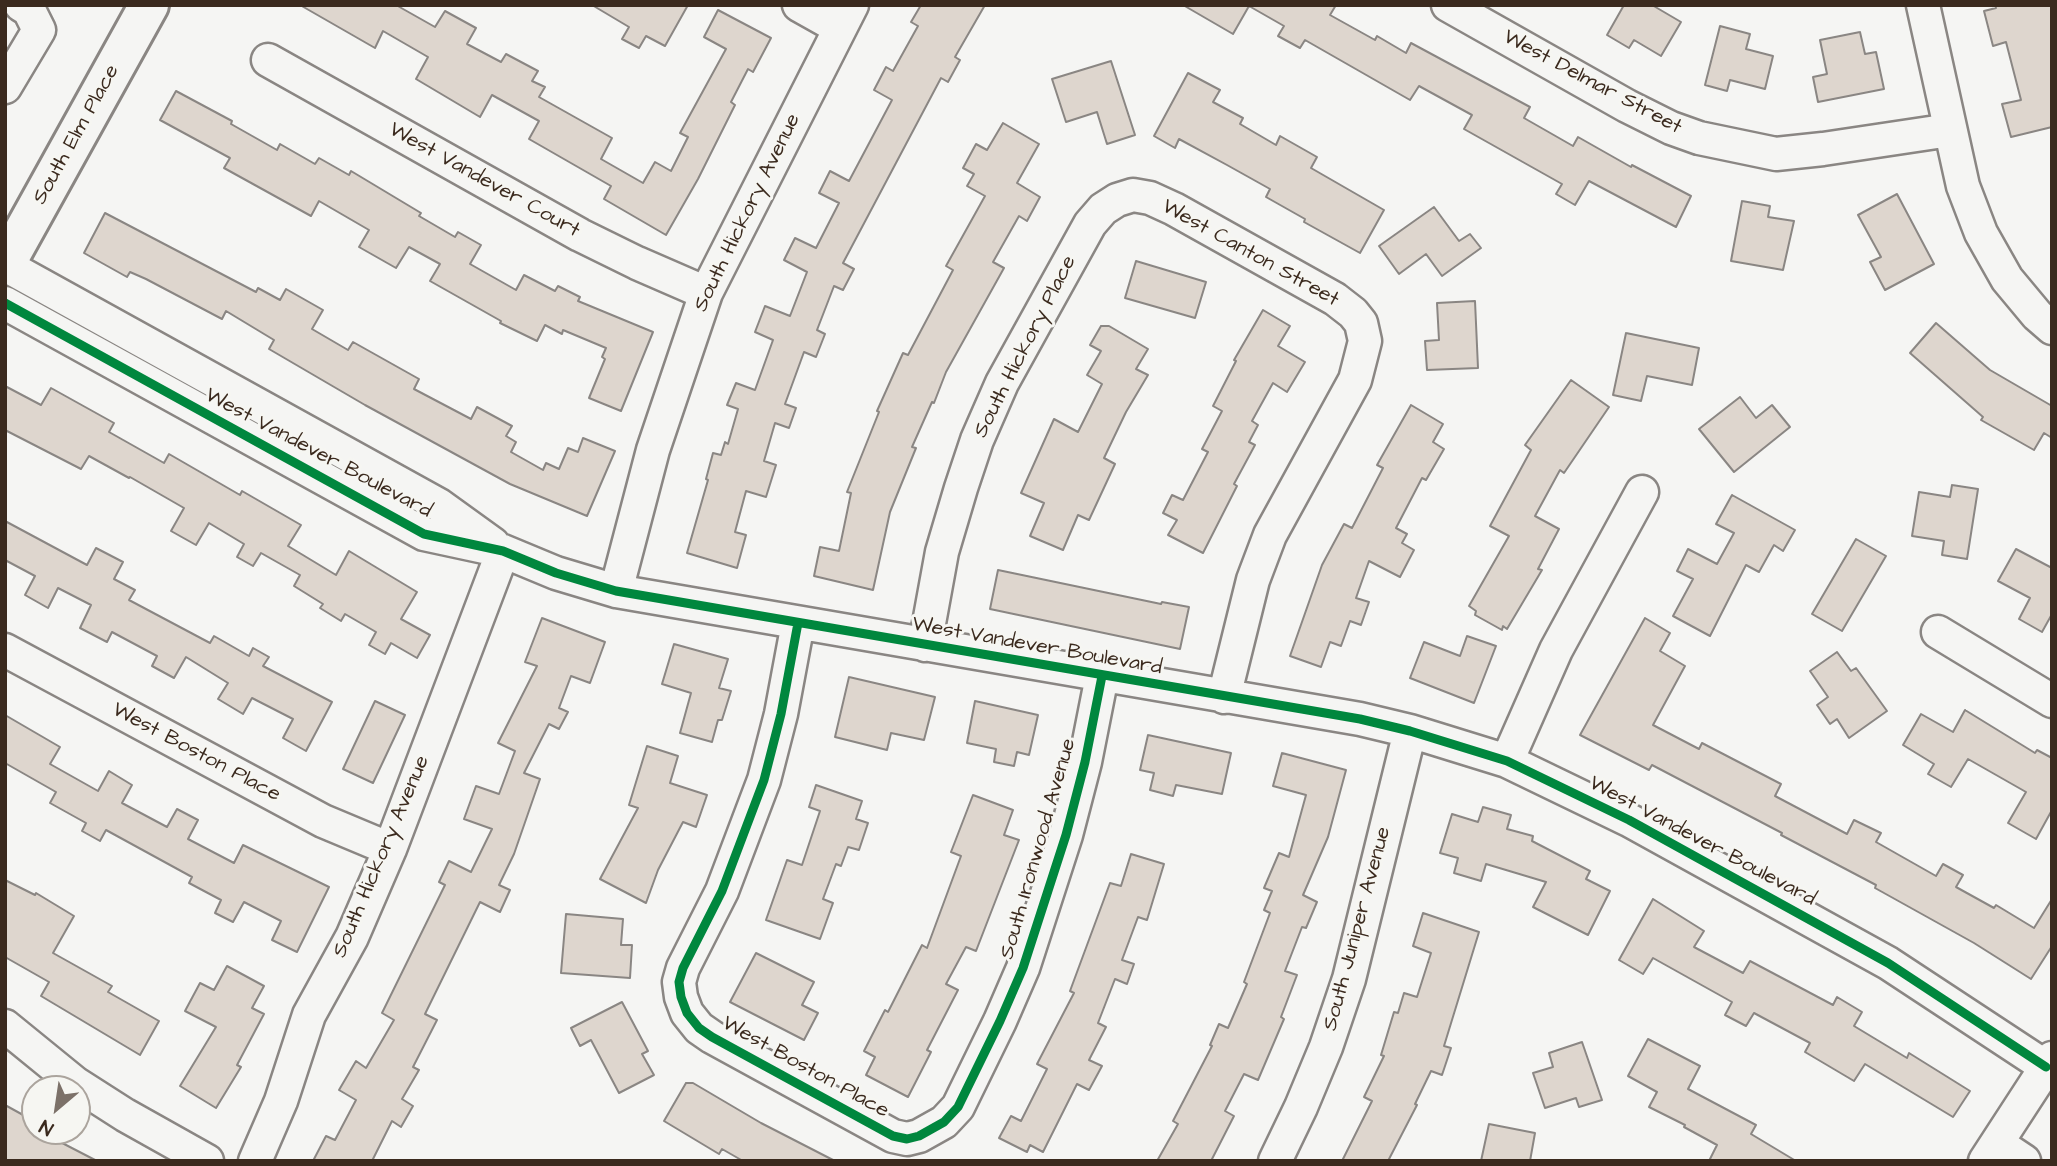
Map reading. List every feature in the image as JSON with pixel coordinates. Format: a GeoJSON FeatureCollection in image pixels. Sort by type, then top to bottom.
{"type":"FeatureCollection","features":[{"type":"Feature","properties":{"kind":"main road","name":"South Elm Place"},"geometry":{"type":"LineString","coordinates":[[5,265],[146,6]]}},
{"type":"Feature","properties":{"kind":"street"},"geometry":{"type":"LineString","coordinates":[[5,86],[39,30],[29,10],[21,5]]}},
{"type":"Feature","properties":{"kind":"street"},"geometry":{"type":"LineString","coordinates":[[799,5],[846,17]]}},
{"type":"Feature","properties":{"kind":"street","name":"West Delmar Street"},"geometry":{"type":"LineString","coordinates":[[1448,5],[1628,106],[1671,128],[1699,138],[1776,154],[1950,130]]}},
{"type":"Feature","properties":{"kind":"street"},"geometry":{"type":"LineString","coordinates":[[1923,5],[1963,186],[1982,233],[2007,279],[2037,315],[2052,328]]}},
{"type":"Feature","properties":{"kind":"street","name":"South Hickory Avenue"},"geometry":{"type":"LineString","coordinates":[[616,590],[653,450],[706,293],[846,17]]}},
{"type":"Feature","properties":{"kind":"street","name":"West Vandever Court"},"geometry":{"type":"LineString","coordinates":[[268,60],[580,235],[706,293]]}},
{"type":"Feature","properties":{"kind":"street","name":"West Canton Street"},"geometry":{"type":"LineString","coordinates":[[1133,195],[1150,198],[1174,209],[1335,299],[1361,323],[1365,341],[1358,371],[1270,535],[1253,580],[1224,696]]}},
{"type":"Feature","properties":{"kind":"street","name":"South Hickory Place"},"geometry":{"type":"LineString","coordinates":[[925,645],[940,563],[957,500],[977,440],[1002,383],[1090,224],[1103,209],[1117,200],[1133,195]]}},
{"type":"Feature","properties":{"kind":"street","name":"West Vandever Boulevard"},"geometry":{"type":"LineString","coordinates":[[5,265],[439,505],[503,551]]}},
{"type":"Feature","properties":{"kind":"street","name":"West Vandever Boulevard"},"geometry":{"type":"LineString","coordinates":[[5,303],[424,534],[503,551],[556,573],[616,590],[798,624],[1360,719],[1410,731],[1507,761],[1629,820],[1888,963],[2050,1064]]}},
{"type":"Feature","properties":{"kind":"street"},"geometry":{"type":"LineString","coordinates":[[1507,761],[1556,650],[1642,492]]}},
{"type":"Feature","properties":{"kind":"street","name":"South Hickory Avenue"},"geometry":{"type":"LineString","coordinates":[[255,1161],[281,1101],[309,1015],[352,937],[390,849],[503,551]]}},
{"type":"Feature","properties":{"kind":"street","name":"West Boston Place"},"geometry":{"type":"LineString","coordinates":[[798,624],[781,714],[764,780],[722,891],[683,968],[679,982],[681,997],[687,1013],[699,1028],[712,1037],[879,1130],[907,1139],[929,1131]]}},
{"type":"Feature","properties":{"kind":"street"},"geometry":{"type":"LineString","coordinates":[[1938,632],[2052,701]]}},
{"type":"Feature","properties":{"kind":"street","name":"West Boston Place"},"geometry":{"type":"LineString","coordinates":[[5,650],[323,821],[390,849]]}},
{"type":"Feature","properties":{"kind":"street","name":"South Ironwood Avenue"},"geometry":{"type":"LineString","coordinates":[[929,1131],[944,1122],[958,1107],[1023,968],[1066,835],[1085,762],[1102,676]]}},
{"type":"Feature","properties":{"kind":"street","name":"South Juniper Avenue"},"geometry":{"type":"LineString","coordinates":[[1275,1161],[1311,1083],[1349,979],[1410,731]]}},
{"type":"Feature","properties":{"kind":"street"},"geometry":{"type":"LineString","coordinates":[[5,1026],[75,1083],[125,1115],[207,1161]]}},
{"type":"Feature","properties":{"kind":"street"},"geometry":{"type":"LineString","coordinates":[[2024,1161],[1991,1152],[2050,1064]]}},
{"type":"Feature","properties":{"kind":"building"},"geometry":{"type":"Polygon","coordinates":[[[300,5],[396,5],[435,27],[445,11],[476,28],[467,44],[501,62],[506,54],[538,71],[532,81],[545,87],[539,97],[612,138],[601,159],[643,183],[655,162],[671,171],[688,137],[680,133],[726,49],[704,37],[718,10],[771,38],[753,72],[748,69],[731,102],[735,105],[666,235],[604,199],[611,186],[529,139],[539,121],[492,95],[480,117],[416,79],[428,57],[383,31],[375,48],[300,5]]]}},
{"type":"Feature","properties":{"kind":"building"},"geometry":{"type":"Polygon","coordinates":[[[592,5],[688,5],[665,46],[646,36],[639,48],[622,39],[629,27],[592,5]]]}},
{"type":"Feature","properties":{"kind":"building"},"geometry":{"type":"Polygon","coordinates":[[[921,5],[985,5],[955,57],[960,60],[948,82],[941,78],[843,263],[854,269],[843,290],[834,286],[817,330],[825,334],[816,357],[804,352],[785,404],[796,408],[789,428],[775,423],[764,461],[776,465],[766,497],[746,491],[735,532],[746,535],[737,568],[687,553],[713,453],[721,455],[725,442],[728,444],[738,409],[727,405],[736,383],[755,390],[773,340],[755,332],[765,306],[790,316],[807,272],[784,260],[795,238],[816,248],[839,203],[819,193],[830,171],[849,181],[892,100],[874,90],[886,67],[893,71],[918,26],[911,22],[921,5]]]}},
{"type":"Feature","properties":{"kind":"building"},"geometry":{"type":"Polygon","coordinates":[[[1183,5],[1336,5],[1330,15],[1375,40],[1377,36],[1406,53],[1411,43],[1530,107],[1524,118],[1573,146],[1578,137],[1691,196],[1676,227],[1589,181],[1575,205],[1556,194],[1562,184],[1464,129],[1472,115],[1419,86],[1410,100],[1305,40],[1300,48],[1278,36],[1284,26],[1249,6],[1233,34],[1183,5]]]}},
{"type":"Feature","properties":{"kind":"building"},"geometry":{"type":"Polygon","coordinates":[[[1624,5],[1652,5],[1681,22],[1661,56],[1634,40],[1629,48],[1607,35],[1624,5]]]}},
{"type":"Feature","properties":{"kind":"building"},"geometry":{"type":"Polygon","coordinates":[[[1995,5],[2052,5],[2052,127],[2011,137],[2002,104],[2021,100],[2006,42],[1993,46],[1984,11],[1996,8],[1995,5]]]}},
{"type":"Feature","properties":{"kind":"building"},"geometry":{"type":"Polygon","coordinates":[[[1720,26],[1750,34],[1746,49],[1773,56],[1765,89],[1730,80],[1727,91],[1705,85],[1720,26]]]}},
{"type":"Feature","properties":{"kind":"building"},"geometry":{"type":"Polygon","coordinates":[[[1860,32],[1865,54],[1876,52],[1884,89],[1818,102],[1813,77],[1827,74],[1820,40],[1860,32]]]}},
{"type":"Feature","properties":{"kind":"building"},"geometry":{"type":"Polygon","coordinates":[[[1111,61],[1135,135],[1107,144],[1097,112],[1066,122],[1052,79],[1111,61]]]}},
{"type":"Feature","properties":{"kind":"building"},"geometry":{"type":"Polygon","coordinates":[[[1188,73],[1220,90],[1213,102],[1243,118],[1240,124],[1276,145],[1280,136],[1317,157],[1311,168],[1384,210],[1360,253],[1266,197],[1270,189],[1179,139],[1175,148],[1154,136],[1188,73]]]}},
{"type":"Feature","properties":{"kind":"building"},"geometry":{"type":"Polygon","coordinates":[[[176,91],[232,121],[231,124],[277,150],[280,144],[315,164],[319,158],[349,175],[351,171],[455,237],[458,232],[481,245],[470,264],[516,290],[524,275],[555,291],[558,286],[580,297],[578,301],[653,332],[621,411],[589,398],[605,359],[602,357],[606,348],[563,330],[562,334],[545,325],[537,341],[500,323],[501,321],[430,281],[440,264],[409,247],[396,268],[359,247],[369,230],[319,201],[311,216],[224,168],[230,158],[160,120],[176,91]]]}},
{"type":"Feature","properties":{"kind":"building"},"geometry":{"type":"Polygon","coordinates":[[[1003,123],[1039,144],[1017,183],[1040,197],[1027,221],[1019,216],[993,262],[1004,268],[946,372],[912,447],[916,448],[890,512],[873,590],[814,576],[820,547],[839,551],[851,493],[847,492],[879,412],[877,411],[903,353],[908,355],[953,270],[946,266],[985,196],[967,186],[974,174],[963,168],[976,144],[987,150],[1003,123]]]}},
{"type":"Feature","properties":{"kind":"building"},"geometry":{"type":"Polygon","coordinates":[[[1897,194],[1934,264],[1885,290],[1870,262],[1881,257],[1858,215],[1897,194]]]}},
{"type":"Feature","properties":{"kind":"building"},"geometry":{"type":"Polygon","coordinates":[[[1742,201],[1770,206],[1768,217],[1794,221],[1783,270],[1731,261],[1742,201]]]}},
{"type":"Feature","properties":{"kind":"building"},"geometry":{"type":"Polygon","coordinates":[[[1434,207],[1459,241],[1470,234],[1481,248],[1442,276],[1426,254],[1399,274],[1379,246],[1434,207]]]}},
{"type":"Feature","properties":{"kind":"building"},"geometry":{"type":"Polygon","coordinates":[[[105,213],[256,292],[258,288],[280,300],[286,289],[323,310],[312,329],[348,350],[353,342],[419,379],[414,389],[471,419],[477,407],[512,426],[506,436],[516,442],[511,452],[543,470],[546,463],[559,469],[568,448],[578,452],[583,438],[615,451],[587,516],[510,484],[365,405],[269,349],[274,340],[226,311],[222,319],[146,279],[130,272],[127,277],[84,253],[105,213]]]}},
{"type":"Feature","properties":{"kind":"building"},"geometry":{"type":"Polygon","coordinates":[[[1136,261],[1206,282],[1195,318],[1125,298],[1136,261]]]}},
{"type":"Feature","properties":{"kind":"building"},"geometry":{"type":"Polygon","coordinates":[[[1475,301],[1478,368],[1427,370],[1425,341],[1439,340],[1437,303],[1475,301]]]}},
{"type":"Feature","properties":{"kind":"building"},"geometry":{"type":"Polygon","coordinates":[[[1263,310],[1290,326],[1278,346],[1305,362],[1287,392],[1273,383],[1252,421],[1258,425],[1249,442],[1255,445],[1203,553],[1168,535],[1177,520],[1163,513],[1172,495],[1183,500],[1208,452],[1202,449],[1222,411],[1213,406],[1236,361],[1234,360],[1263,310]]]}},
{"type":"Feature","properties":{"kind":"building"},"geometry":{"type":"Polygon","coordinates":[[[1936,323],[1990,370],[2052,406],[2052,438],[2044,433],[2034,450],[1981,420],[1983,417],[1910,353],[1936,323]]]}},
{"type":"Feature","properties":{"kind":"building"},"geometry":{"type":"Polygon","coordinates":[[[1101,326],[1109,326],[1148,349],[1136,369],[1148,375],[1126,412],[1104,458],[1115,464],[1089,520],[1078,515],[1063,550],[1030,536],[1044,503],[1021,493],[1054,419],[1078,432],[1102,384],[1087,375],[1101,351],[1090,345],[1101,326]]]}},
{"type":"Feature","properties":{"kind":"building"},"geometry":{"type":"Polygon","coordinates":[[[1626,333],[1699,348],[1692,385],[1647,376],[1641,401],[1613,395],[1626,333]]]}},
{"type":"Feature","properties":{"kind":"building"},"geometry":{"type":"Polygon","coordinates":[[[1571,380],[1609,407],[1564,473],[1560,470],[1535,516],[1559,529],[1538,569],[1542,570],[1507,629],[1503,626],[1502,630],[1475,615],[1476,611],[1469,606],[1509,536],[1490,526],[1531,450],[1525,445],[1571,380]]]}},
{"type":"Feature","properties":{"kind":"building"},"geometry":{"type":"Polygon","coordinates":[[[5,386],[41,405],[51,388],[114,423],[109,432],[164,463],[169,454],[240,495],[242,491],[301,525],[288,546],[336,575],[349,551],[417,592],[401,619],[430,635],[417,658],[391,643],[385,654],[369,645],[376,632],[345,614],[341,621],[320,608],[323,604],[294,586],[300,575],[261,553],[253,566],[237,557],[244,544],[209,523],[196,545],[171,531],[184,508],[130,477],[89,456],[81,469],[5,430],[5,386]]]}},
{"type":"Feature","properties":{"kind":"building"},"geometry":{"type":"Polygon","coordinates":[[[1740,397],[1756,418],[1772,405],[1790,427],[1734,472],[1699,429],[1740,397]]]}},
{"type":"Feature","properties":{"kind":"building"},"geometry":{"type":"Polygon","coordinates":[[[1411,405],[1443,424],[1433,442],[1444,449],[1426,480],[1422,478],[1396,528],[1407,534],[1402,543],[1414,550],[1400,577],[1369,561],[1356,598],[1369,602],[1361,625],[1350,621],[1341,646],[1330,642],[1321,667],[1290,656],[1322,565],[1344,524],[1352,528],[1383,468],[1377,465],[1411,405]]]}},
{"type":"Feature","properties":{"kind":"building"},"geometry":{"type":"Polygon","coordinates":[[[1952,485],[1978,489],[1967,559],[1942,555],[1944,541],[1912,536],[1919,492],[1950,497],[1952,485]]]}},
{"type":"Feature","properties":{"kind":"building"},"geometry":{"type":"Polygon","coordinates":[[[1732,495],[1795,530],[1783,551],[1774,545],[1759,572],[1746,565],[1710,636],[1673,616],[1693,579],[1677,571],[1688,549],[1717,564],[1734,533],[1716,524],[1732,495]]]}},
{"type":"Feature","properties":{"kind":"building"},"geometry":{"type":"Polygon","coordinates":[[[5,521],[87,565],[96,548],[123,562],[114,579],[135,590],[129,600],[210,643],[214,636],[249,656],[253,648],[269,657],[263,666],[332,702],[306,751],[283,738],[293,719],[252,698],[243,714],[218,699],[228,683],[186,657],[174,678],[152,666],[157,656],[112,632],[107,642],[80,628],[91,605],[58,588],[48,608],[25,595],[35,576],[5,560],[5,521]]]}},
{"type":"Feature","properties":{"kind":"building"},"geometry":{"type":"Polygon","coordinates":[[[1856,539],[1886,556],[1842,631],[1812,614],[1856,539]]]}},
{"type":"Feature","properties":{"kind":"building"},"geometry":{"type":"Polygon","coordinates":[[[2016,549],[2052,568],[2052,614],[2042,632],[2019,619],[2030,598],[1998,581],[2016,549]]]}},
{"type":"Feature","properties":{"kind":"building"},"geometry":{"type":"Polygon","coordinates":[[[998,570],[1161,604],[1189,607],[1180,649],[990,609],[998,570]]]}},
{"type":"Feature","properties":{"kind":"building"},"geometry":{"type":"Polygon","coordinates":[[[542,618],[605,642],[590,683],[571,676],[559,708],[568,712],[559,729],[549,724],[524,773],[540,779],[514,854],[499,885],[510,890],[500,912],[480,902],[425,1014],[437,1020],[413,1067],[419,1070],[402,1099],[413,1106],[401,1127],[392,1121],[372,1161],[313,1161],[326,1136],[335,1140],[356,1100],[339,1090],[356,1061],[366,1068],[394,1020],[382,1013],[445,885],[439,882],[449,861],[471,872],[492,829],[464,819],[476,786],[499,794],[515,751],[498,743],[537,666],[525,662],[542,618]]]}},
{"type":"Feature","properties":{"kind":"building"},"geometry":{"type":"Polygon","coordinates":[[[1645,618],[1670,633],[1660,651],[1685,666],[1653,725],[1699,749],[1702,743],[1781,784],[1775,796],[1847,834],[1854,820],[1881,833],[1876,842],[1936,876],[1943,864],[1963,875],[1956,887],[1994,908],[1996,905],[2034,928],[2052,899],[2052,946],[2031,979],[1974,943],[1875,888],[1876,885],[1781,835],[1782,833],[1652,765],[1649,770],[1580,735],[1645,618]]]}},
{"type":"Feature","properties":{"kind":"building"},"geometry":{"type":"Polygon","coordinates":[[[1467,636],[1496,646],[1474,703],[1410,678],[1424,642],[1460,656],[1467,636]]]}},
{"type":"Feature","properties":{"kind":"building"},"geometry":{"type":"Polygon","coordinates":[[[674,644],[728,659],[719,688],[731,691],[712,742],[680,733],[691,693],[662,684],[674,644]]]}},
{"type":"Feature","properties":{"kind":"building"},"geometry":{"type":"Polygon","coordinates":[[[1837,652],[1851,671],[1856,668],[1887,711],[1849,738],[1837,719],[1830,724],[1817,705],[1828,697],[1810,671],[1837,652]]]}},
{"type":"Feature","properties":{"kind":"building"},"geometry":{"type":"Polygon","coordinates":[[[849,677],[935,697],[924,740],[891,733],[887,750],[835,737],[849,677]]]}},
{"type":"Feature","properties":{"kind":"building"},"geometry":{"type":"Polygon","coordinates":[[[375,701],[405,715],[373,783],[343,769],[375,701]]]}},
{"type":"Feature","properties":{"kind":"building"},"geometry":{"type":"Polygon","coordinates":[[[975,701],[1038,715],[1029,755],[1017,752],[1014,766],[994,762],[996,749],[967,743],[975,701]]]}},
{"type":"Feature","properties":{"kind":"building"},"geometry":{"type":"Polygon","coordinates":[[[1965,710],[2035,753],[2037,750],[2052,758],[2052,810],[2036,839],[2008,823],[2026,792],[1968,759],[1951,787],[1928,774],[1934,764],[1903,745],[1921,714],[1953,732],[1965,710]]]}},
{"type":"Feature","properties":{"kind":"building"},"geometry":{"type":"Polygon","coordinates":[[[5,715],[60,747],[50,764],[98,791],[109,771],[132,785],[122,803],[167,827],[177,809],[198,820],[188,839],[234,863],[243,845],[329,887],[297,952],[272,940],[281,921],[244,902],[233,922],[215,913],[221,900],[189,883],[192,877],[106,830],[100,841],[82,831],[86,823],[50,803],[56,792],[5,763],[5,715]]]}},
{"type":"Feature","properties":{"kind":"building"},"geometry":{"type":"Polygon","coordinates":[[[1148,735],[1231,753],[1222,794],[1176,785],[1173,796],[1150,790],[1154,773],[1140,770],[1148,735]]]}},
{"type":"Feature","properties":{"kind":"building"},"geometry":{"type":"Polygon","coordinates":[[[647,746],[678,756],[670,783],[707,795],[696,827],[683,822],[658,870],[646,903],[600,879],[638,808],[629,805],[647,746]]]}},
{"type":"Feature","properties":{"kind":"building"},"geometry":{"type":"Polygon","coordinates":[[[1282,753],[1346,770],[1328,837],[1303,895],[1317,902],[1306,928],[1302,927],[1285,971],[1297,975],[1281,1017],[1284,1019],[1258,1080],[1244,1074],[1225,1111],[1234,1116],[1211,1161],[1157,1161],[1178,1124],[1173,1121],[1212,1046],[1210,1045],[1219,1024],[1228,1028],[1247,984],[1244,982],[1270,913],[1264,910],[1272,891],[1264,888],[1279,853],[1289,857],[1306,795],[1273,786],[1282,753]]]}},
{"type":"Feature","properties":{"kind":"building"},"geometry":{"type":"Polygon","coordinates":[[[816,785],[862,801],[856,819],[868,823],[859,850],[848,847],[841,866],[836,864],[823,899],[833,903],[820,939],[766,920],[787,860],[802,865],[820,811],[809,807],[816,785]]]}},
{"type":"Feature","properties":{"kind":"building"},"geometry":{"type":"Polygon","coordinates":[[[973,795],[1013,810],[1004,835],[1019,840],[976,951],[966,947],[946,984],[958,990],[927,1050],[931,1052],[908,1097],[866,1075],[875,1057],[864,1051],[885,1010],[888,1012],[922,945],[927,948],[961,856],[951,852],[973,795]]]}},
{"type":"Feature","properties":{"kind":"building"},"geometry":{"type":"Polygon","coordinates":[[[1483,807],[1511,815],[1507,829],[1533,836],[1532,841],[1590,871],[1586,879],[1610,891],[1588,935],[1533,907],[1546,882],[1486,864],[1481,881],[1454,873],[1458,858],[1440,853],[1452,814],[1478,822],[1483,807]]]}},
{"type":"Feature","properties":{"kind":"building"},"geometry":{"type":"Polygon","coordinates":[[[1131,854],[1164,864],[1147,920],[1138,917],[1122,960],[1134,964],[1127,984],[1115,979],[1098,1023],[1106,1027],[1089,1060],[1102,1066],[1089,1090],[1077,1084],[1043,1152],[1030,1145],[1027,1152],[999,1138],[1011,1116],[1021,1121],[1047,1069],[1037,1064],[1074,993],[1070,991],[1110,883],[1121,886],[1131,854]]]}},
{"type":"Feature","properties":{"kind":"building"},"geometry":{"type":"Polygon","coordinates":[[[5,880],[35,895],[36,893],[74,916],[53,953],[112,986],[108,992],[159,1021],[140,1055],[41,996],[49,982],[5,957],[5,880]]]}},
{"type":"Feature","properties":{"kind":"building"},"geometry":{"type":"Polygon","coordinates":[[[1653,899],[1704,931],[1694,947],[1743,973],[1750,961],[1833,1005],[1837,997],[1862,1012],[1854,1026],[1907,1058],[1909,1053],[1970,1091],[1953,1117],[1865,1064],[1854,1081],[1805,1052],[1810,1043],[1754,1013],[1746,1026],[1725,1015],[1732,1002],[1653,958],[1643,974],[1619,960],[1653,899]]]}},
{"type":"Feature","properties":{"kind":"building"},"geometry":{"type":"Polygon","coordinates":[[[1423,913],[1479,932],[1444,1046],[1451,1048],[1442,1075],[1431,1071],[1388,1161],[1342,1161],[1372,1101],[1364,1097],[1384,1056],[1381,1055],[1394,1012],[1398,1013],[1404,993],[1417,997],[1431,953],[1413,946],[1423,913]]]}},
{"type":"Feature","properties":{"kind":"building"},"geometry":{"type":"Polygon","coordinates":[[[566,914],[623,919],[621,945],[632,945],[630,978],[561,973],[566,914]]]}},
{"type":"Feature","properties":{"kind":"building"},"geometry":{"type":"Polygon","coordinates":[[[756,953],[814,982],[802,1005],[818,1013],[804,1040],[730,1002],[756,953]]]}},
{"type":"Feature","properties":{"kind":"building"},"geometry":{"type":"Polygon","coordinates":[[[227,966],[264,986],[252,1008],[264,1014],[237,1065],[241,1067],[216,1108],[180,1086],[216,1027],[185,1011],[200,983],[214,990],[227,966]]]}},
{"type":"Feature","properties":{"kind":"building"},"geometry":{"type":"Polygon","coordinates":[[[622,1002],[648,1051],[642,1054],[654,1075],[619,1093],[591,1040],[580,1046],[571,1028],[622,1002]]]}},
{"type":"Feature","properties":{"kind":"building"},"geometry":{"type":"Polygon","coordinates":[[[1648,1039],[1700,1066],[1688,1089],[1756,1125],[1751,1134],[1796,1161],[1709,1161],[1717,1145],[1649,1107],[1657,1092],[1628,1076],[1648,1039]]]}},
{"type":"Feature","properties":{"kind":"building"},"geometry":{"type":"Polygon","coordinates":[[[1582,1042],[1602,1100],[1579,1107],[1576,1098],[1545,1108],[1533,1073],[1553,1067],[1549,1053],[1582,1042]]]}},
{"type":"Feature","properties":{"kind":"building"},"geometry":{"type":"Polygon","coordinates":[[[686,1083],[693,1083],[761,1123],[835,1161],[743,1161],[722,1149],[719,1154],[664,1121],[686,1083]]]}},
{"type":"Feature","properties":{"kind":"building"},"geometry":{"type":"Polygon","coordinates":[[[5,1105],[21,1114],[21,1145],[66,1145],[97,1161],[5,1161],[5,1105]]]}},
{"type":"Feature","properties":{"kind":"building"},"geometry":{"type":"Polygon","coordinates":[[[1489,1124],[1535,1133],[1530,1161],[1481,1161],[1489,1124]]]}},
{"type":"Feature","properties":{"kind":"cycle path"},"geometry":{"type":"LineString","coordinates":[[5,303],[424,534],[503,551],[556,573],[616,591],[1360,719],[1410,731],[1507,761],[1629,820],[1888,963],[2046,1067]]}},
{"type":"Feature","properties":{"kind":"cycle path"},"geometry":{"type":"LineString","coordinates":[[798,623],[781,714],[764,780],[722,891],[683,968],[679,982],[681,997],[687,1013],[699,1028],[712,1037],[893,1136],[907,1139],[919,1136],[944,1122],[958,1107],[1023,968],[1066,835],[1085,762],[1102,676]]}}]}
